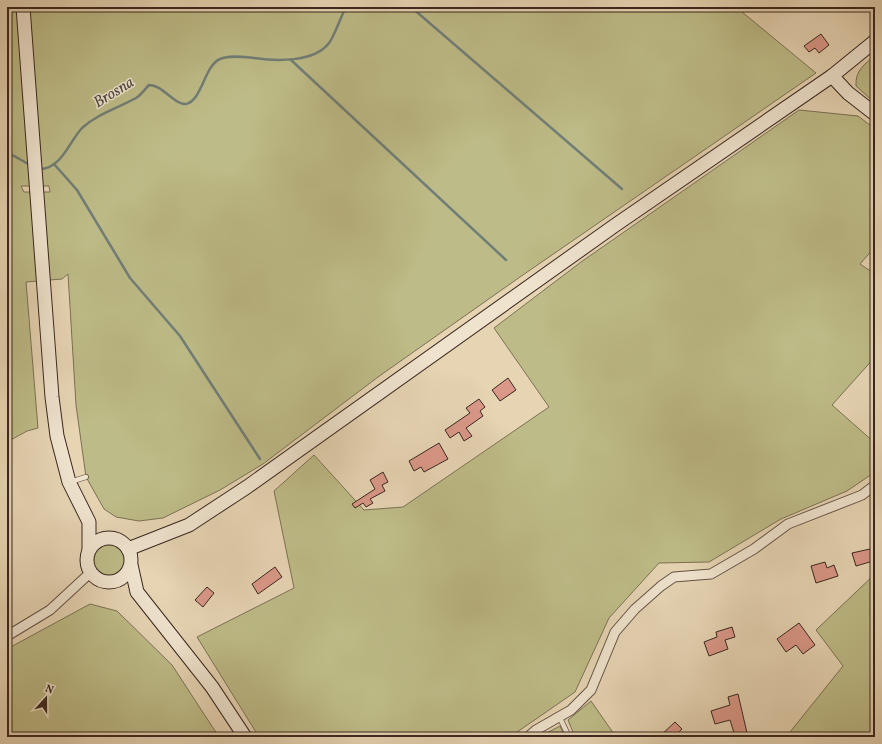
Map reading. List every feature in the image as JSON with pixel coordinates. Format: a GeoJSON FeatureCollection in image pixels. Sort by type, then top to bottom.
{"type":"FeatureCollection","features":[{"type":"Feature","properties":{"kind":"main road"},"geometry":{"type":"LineString","coordinates":[[23,7],[57,436],[69,482],[89,522],[89,549],[86,561],[90,573],[101,581],[114,582],[137,592]]}},
{"type":"Feature","properties":{"kind":"main road"},"geometry":{"type":"LineString","coordinates":[[128,549],[189,525],[210,512],[614,226],[832,76],[875,41]]}},
{"type":"Feature","properties":{"kind":"main road"},"geometry":{"type":"LineString","coordinates":[[832,76],[848,93],[875,114]]}},
{"type":"Feature","properties":{"kind":"main road"},"geometry":{"type":"LineString","coordinates":[[89,522],[124,543],[131,554],[131,566],[137,592],[212,687],[245,737]]}},
{"type":"Feature","properties":{"kind":"main road"},"geometry":{"type":"LineString","coordinates":[[89,549],[98,540],[112,537]]}},
{"type":"Feature","properties":{"kind":"main road"},"geometry":{"type":"LineString","coordinates":[[114,582],[125,575],[131,566]]}},
{"type":"Feature","properties":{"kind":"street"},"geometry":{"type":"LineString","coordinates":[[528,737],[536,730],[571,710],[591,690],[615,632],[634,609],[661,586],[674,577],[711,574],[754,549],[788,524],[862,495],[875,485]]}},
{"type":"Feature","properties":{"kind":"street"},"geometry":{"type":"LineString","coordinates":[[7,636],[50,610],[90,573]]}},
{"type":"Feature","properties":{"kind":"lane"},"geometry":{"type":"LineString","coordinates":[[69,482],[86,477]]}},
{"type":"Feature","properties":{"kind":"lane"},"geometry":{"type":"LineString","coordinates":[[559,716],[569,737]]}},
{"type":"Feature","properties":{"kind":"shaded area"},"geometry":{"type":"Polygon","coordinates":[[[7,7],[736,7],[816,73],[378,377],[263,464],[220,490],[163,518],[139,521],[116,517],[104,509],[86,477],[76,405],[68,274],[62,279],[26,282],[38,428],[27,431],[7,442],[7,7]],[[21,186],[24,192],[50,192],[49,186],[21,186]]]}},
{"type":"Feature","properties":{"kind":"shaded area"},"geometry":{"type":"Polygon","coordinates":[[[875,56],[875,103],[856,86],[856,81],[861,68],[875,56]]]}},
{"type":"Feature","properties":{"kind":"shaded area"},"geometry":{"type":"Polygon","coordinates":[[[799,110],[858,116],[875,129],[875,247],[860,264],[875,274],[875,357],[832,405],[875,443],[875,472],[847,491],[781,519],[709,562],[659,563],[609,618],[575,692],[510,737],[259,737],[197,637],[294,588],[274,491],[314,455],[364,510],[403,507],[549,407],[494,328],[581,262],[799,110]]]}},
{"type":"Feature","properties":{"kind":"shaded area"},"geometry":{"type":"Polygon","coordinates":[[[113,542],[122,547],[126,553],[126,567],[122,573],[113,578],[105,578],[96,573],[92,567],[91,556],[96,547],[102,543],[113,542]]]}},
{"type":"Feature","properties":{"kind":"shaded area"},"geometry":{"type":"Polygon","coordinates":[[[875,574],[875,737],[786,737],[843,666],[816,630],[875,574]]]}},
{"type":"Feature","properties":{"kind":"shaded area"},"geometry":{"type":"Polygon","coordinates":[[[90,604],[117,611],[172,665],[219,737],[7,737],[7,649],[90,604]]]}},
{"type":"Feature","properties":{"kind":"shaded area"},"geometry":{"type":"Polygon","coordinates":[[[591,701],[616,737],[575,737],[568,720],[591,701]]]}},
{"type":"Feature","properties":{"kind":"shaded area"},"geometry":{"type":"Polygon","coordinates":[[[560,726],[565,737],[539,737],[560,726]]]}},
{"type":"Feature","properties":{"kind":"building"},"geometry":{"type":"Polygon","coordinates":[[[821,34],[829,45],[819,53],[815,48],[809,52],[804,46],[821,34]]]}},
{"type":"Feature","properties":{"kind":"building"},"geometry":{"type":"Polygon","coordinates":[[[508,378],[516,390],[500,401],[492,390],[508,378]]]}},
{"type":"Feature","properties":{"kind":"building"},"geometry":{"type":"Polygon","coordinates":[[[479,399],[485,407],[480,411],[483,416],[466,428],[472,436],[464,441],[459,432],[450,438],[445,430],[470,413],[466,408],[479,399]]]}},
{"type":"Feature","properties":{"kind":"building"},"geometry":{"type":"Polygon","coordinates":[[[439,443],[448,459],[424,472],[421,467],[414,471],[409,461],[439,443]]]}},
{"type":"Feature","properties":{"kind":"building"},"geometry":{"type":"Polygon","coordinates":[[[383,472],[388,482],[382,485],[385,491],[370,499],[373,503],[366,507],[363,503],[355,508],[352,504],[375,489],[370,480],[383,472]]]}},
{"type":"Feature","properties":{"kind":"building"},"geometry":{"type":"Polygon","coordinates":[[[870,549],[873,561],[856,566],[852,553],[870,549]]]}},
{"type":"Feature","properties":{"kind":"building"},"geometry":{"type":"Polygon","coordinates":[[[825,562],[827,568],[834,565],[838,576],[816,583],[811,566],[825,562]]]}},
{"type":"Feature","properties":{"kind":"building"},"geometry":{"type":"Polygon","coordinates":[[[275,567],[282,577],[258,594],[252,584],[275,567]]]}},
{"type":"Feature","properties":{"kind":"building"},"geometry":{"type":"Polygon","coordinates":[[[207,587],[214,593],[203,607],[195,600],[207,587]]]}},
{"type":"Feature","properties":{"kind":"building"},"geometry":{"type":"Polygon","coordinates":[[[799,623],[815,645],[803,654],[796,645],[786,652],[777,639],[799,623]]]}},
{"type":"Feature","properties":{"kind":"building"},"geometry":{"type":"Polygon","coordinates":[[[732,627],[735,637],[725,640],[728,649],[709,656],[704,642],[717,637],[716,632],[732,627]]]}},
{"type":"Feature","properties":{"kind":"building"},"geometry":{"type":"Polygon","coordinates":[[[738,694],[747,733],[735,736],[730,720],[715,724],[711,711],[730,705],[728,697],[738,694]]]}},
{"type":"Feature","properties":{"kind":"building"},"geometry":{"type":"Polygon","coordinates":[[[675,722],[682,729],[674,737],[659,737],[675,722]]]}},
{"type":"Feature","properties":{"kind":"waterway","name":"Brosna"},"geometry":{"type":"LineString","coordinates":[[40,169],[54,165],[64,154],[77,134],[88,123],[136,98],[149,85],[159,88],[177,101],[186,104],[196,97],[210,69],[220,59],[237,57],[283,60],[304,57],[322,50],[333,36],[346,7]]}},
{"type":"Feature","properties":{"kind":"waterway"},"geometry":{"type":"LineString","coordinates":[[411,7],[622,189]]}},
{"type":"Feature","properties":{"kind":"waterway"},"geometry":{"type":"LineString","coordinates":[[291,60],[506,260]]}},
{"type":"Feature","properties":{"kind":"waterway","name":"Brosna"},"geometry":{"type":"LineString","coordinates":[[7,152],[30,165]]}},
{"type":"Feature","properties":{"kind":"waterway"},"geometry":{"type":"LineString","coordinates":[[54,164],[77,190],[130,278],[180,336],[260,459]]}}]}
